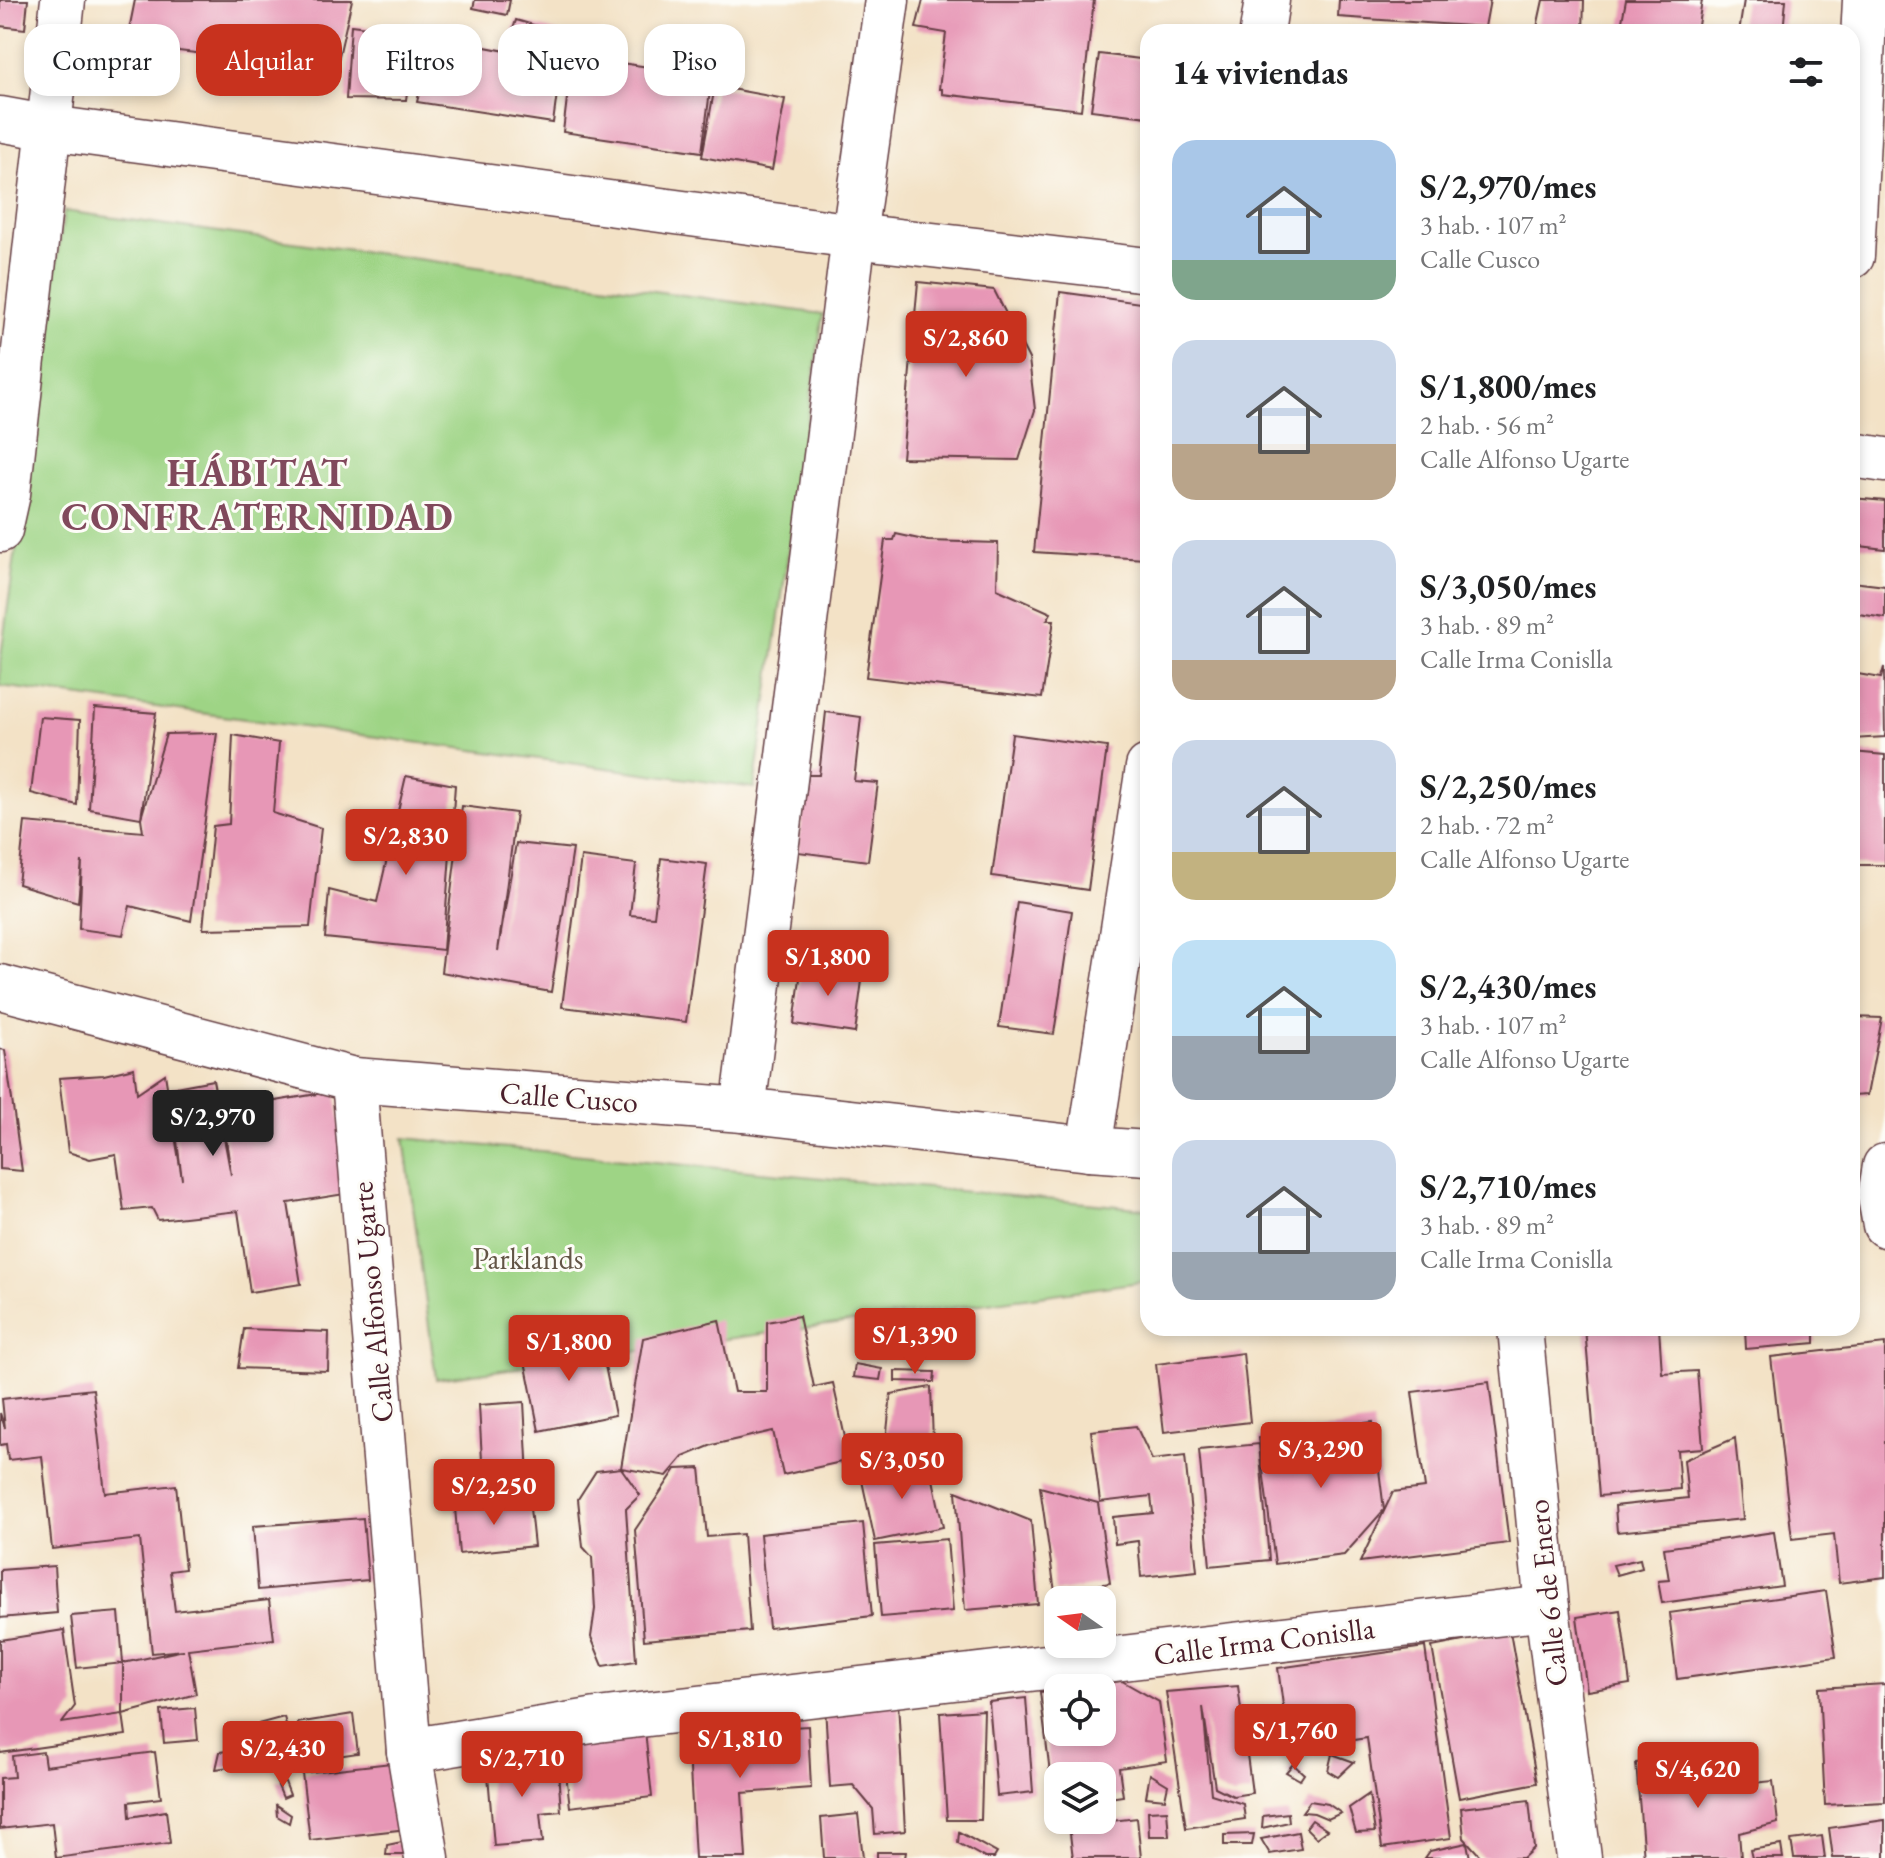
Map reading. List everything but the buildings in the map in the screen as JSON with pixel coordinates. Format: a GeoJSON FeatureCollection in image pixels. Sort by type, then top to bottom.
{"type":"FeatureCollection","features":[{"type":"Feature","properties":{"kind":"street"},"geometry":{"type":"LineString","coordinates":[[3,506],[63,0]]}},
{"type":"Feature","properties":{"kind":"street"},"geometry":{"type":"LineString","coordinates":[[743,1110],[887,0]]}},
{"type":"Feature","properties":{"kind":"street"},"geometry":{"type":"LineString","coordinates":[[1263,24],[1267,0]]}},
{"type":"Feature","properties":{"kind":"street"},"geometry":{"type":"LineString","coordinates":[[1860,98],[1865,0]]}},
{"type":"Feature","properties":{"kind":"street"},"geometry":{"type":"LineString","coordinates":[[0,119],[854,236],[1140,269]]}},
{"type":"Feature","properties":{"kind":"street"},"geometry":{"type":"LineString","coordinates":[[1860,456],[1885,460]]}},
{"type":"Feature","properties":{"kind":"street"},"geometry":{"type":"LineString","coordinates":[[1089,1149],[1140,819]]}},
{"type":"Feature","properties":{"kind":"street","name":"Calle Cusco"},"geometry":{"type":"LineString","coordinates":[[0,987],[354,1080],[743,1110],[1140,1152]]}},
{"type":"Feature","properties":{"kind":"street","name":"Calle Alfonso Ugarte"},"geometry":{"type":"LineString","coordinates":[[354,1080],[409,1751],[427,1858]]}},
{"type":"Feature","properties":{"kind":"street","name":"Calle 6 de Enero"},"geometry":{"type":"LineString","coordinates":[[1521,1336],[1547,1608],[1579,1858]]}},
{"type":"Feature","properties":{"kind":"street","name":"Calle Irma Conislla"},"geometry":{"type":"LineString","coordinates":[[409,1751],[597,1720],[1547,1608]]}},
{"type":"Feature","properties":{"kind":"green space"},"geometry":{"type":"Polygon","coordinates":[[[64,211],[823,314],[754,788],[0,686],[0,662],[64,211]]]}},
{"type":"Feature","properties":{"kind":"green space","name":"Parklands"},"geometry":{"type":"Polygon","coordinates":[[[404,1138],[1140,1208],[1140,1282],[436,1379],[404,1138]]]}},
{"type":"Feature","properties":{"kind":"district","name":"HÁBITAT CONFRATERNIDAD"},"geometry":{"type":"Point","coordinates":[258,494]}}]}
